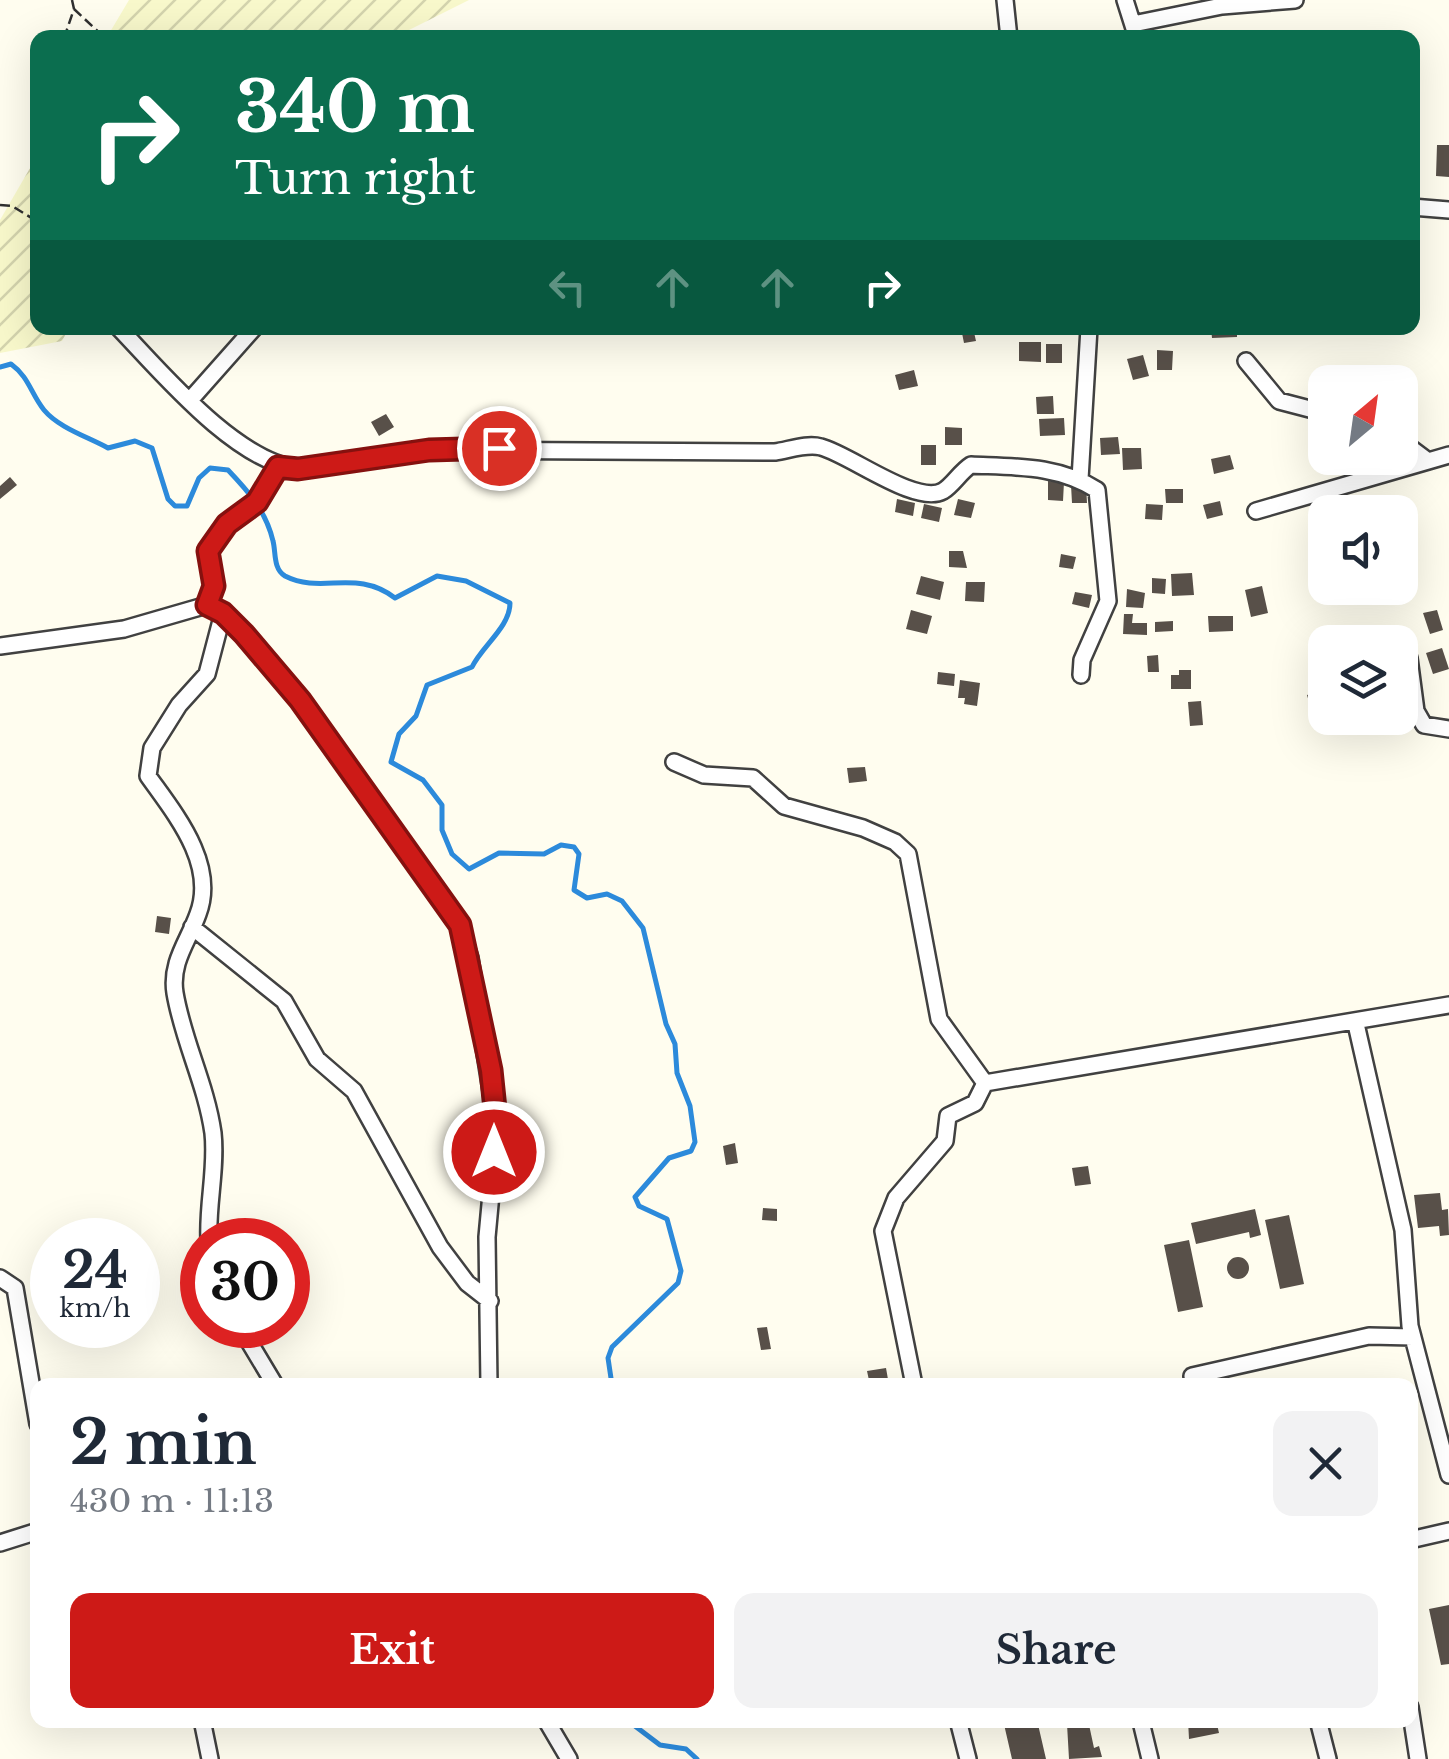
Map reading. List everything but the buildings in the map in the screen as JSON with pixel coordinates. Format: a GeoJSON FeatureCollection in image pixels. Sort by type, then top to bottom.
{"type":"FeatureCollection","features":[{"type":"Feature","properties":{"kind":"street"},"geometry":{"type":"LineString","coordinates":[[1004,0],[1007,30]]}},
{"type":"Feature","properties":{"kind":"street"},"geometry":{"type":"LineString","coordinates":[[1125,0],[1135,30]]}},
{"type":"Feature","properties":{"kind":"street"},"geometry":{"type":"LineString","coordinates":[[1138,30],[1222,6],[1295,0]]}},
{"type":"Feature","properties":{"kind":"street"},"geometry":{"type":"LineString","coordinates":[[1420,208],[1449,210]]}},
{"type":"Feature","properties":{"kind":"street"},"geometry":{"type":"LineString","coordinates":[[126,335],[227,434],[278,467],[298,469],[429,450],[775,452],[816,445],[842,454],[882,477],[934,494],[945,490],[971,464],[1028,466],[1080,479],[1097,490],[1108,601],[1082,660],[1081,675]]}},
{"type":"Feature","properties":{"kind":"street"},"geometry":{"type":"LineString","coordinates":[[191,399],[248,335]]}},
{"type":"Feature","properties":{"kind":"street"},"geometry":{"type":"LineString","coordinates":[[1080,479],[1089,335]]}},
{"type":"Feature","properties":{"kind":"street"},"geometry":{"type":"LineString","coordinates":[[1246,360],[1280,401],[1308,408]]}},
{"type":"Feature","properties":{"kind":"street"},"geometry":{"type":"LineString","coordinates":[[1418,453],[1428,460]]}},
{"type":"Feature","properties":{"kind":"street"},"geometry":{"type":"LineString","coordinates":[[1256,511],[1449,455]]}},
{"type":"Feature","properties":{"kind":"street"},"geometry":{"type":"LineString","coordinates":[[207,605],[214,586],[208,551],[227,524],[257,502],[278,467]]}},
{"type":"Feature","properties":{"kind":"street"},"geometry":{"type":"LineString","coordinates":[[0,646],[124,629],[207,605],[223,613],[300,700],[460,925],[474,976],[497,1129],[487,1237],[489,1378]]}},
{"type":"Feature","properties":{"kind":"street"},"geometry":{"type":"LineString","coordinates":[[210,1218],[214,1138],[204,1086],[174,990],[176,960],[192,928],[204,882],[185,830],[148,776],[152,748],[179,705],[207,674],[223,613]]}},
{"type":"Feature","properties":{"kind":"street"},"geometry":{"type":"LineString","coordinates":[[1418,715],[1424,726],[1449,729]]}},
{"type":"Feature","properties":{"kind":"street"},"geometry":{"type":"LineString","coordinates":[[674,762],[704,775],[753,778],[784,806],[862,828],[895,842],[908,854],[939,1018],[985,1083]]}},
{"type":"Feature","properties":{"kind":"street"},"geometry":{"type":"LineString","coordinates":[[192,928],[284,1001],[317,1059],[354,1091],[440,1248],[466,1283],[490,1301]]}},
{"type":"Feature","properties":{"kind":"street"},"geometry":{"type":"LineString","coordinates":[[985,1083],[1356,1024],[1449,1005]]}},
{"type":"Feature","properties":{"kind":"street"},"geometry":{"type":"LineString","coordinates":[[1356,1024],[1403,1230],[1404,1288],[1413,1337],[1449,1475]]}},
{"type":"Feature","properties":{"kind":"street"},"geometry":{"type":"LineString","coordinates":[[913,1378],[883,1231],[896,1198],[945,1141],[948,1116],[975,1103],[985,1083]]}},
{"type":"Feature","properties":{"kind":"street"},"geometry":{"type":"LineString","coordinates":[[0,1278],[15,1288],[30,1378]]}},
{"type":"Feature","properties":{"kind":"street"},"geometry":{"type":"LineString","coordinates":[[1192,1376],[1369,1336],[1413,1337]]}},
{"type":"Feature","properties":{"kind":"street"},"geometry":{"type":"LineString","coordinates":[[253,1348],[271,1378]]}},
{"type":"Feature","properties":{"kind":"street"},"geometry":{"type":"LineString","coordinates":[[1418,1538],[1449,1531]]}},
{"type":"Feature","properties":{"kind":"street"},"geometry":{"type":"LineString","coordinates":[[0,1543],[30,1534]]}},
{"type":"Feature","properties":{"kind":"street"},"geometry":{"type":"LineString","coordinates":[[204,1728],[210,1759]]}},
{"type":"Feature","properties":{"kind":"street"},"geometry":{"type":"LineString","coordinates":[[551,1728],[569,1759]]}},
{"type":"Feature","properties":{"kind":"street"},"geometry":{"type":"LineString","coordinates":[[960,1728],[968,1759]]}},
{"type":"Feature","properties":{"kind":"street"},"geometry":{"type":"LineString","coordinates":[[1142,1728],[1150,1759]]}},
{"type":"Feature","properties":{"kind":"street"},"geometry":{"type":"LineString","coordinates":[[1320,1728],[1328,1759]]}},
{"type":"Feature","properties":{"kind":"street"},"geometry":{"type":"LineString","coordinates":[[1413,1728],[1418,1759]]}},
{"type":"Feature","properties":{"kind":"path"},"geometry":{"type":"LineString","coordinates":[[67,30],[74,9],[72,0]]}},
{"type":"Feature","properties":{"kind":"path"},"geometry":{"type":"LineString","coordinates":[[74,9],[96,30]]}},
{"type":"Feature","properties":{"kind":"path"},"geometry":{"type":"LineString","coordinates":[[0,205],[12,206],[30,217]]}},
{"type":"Feature","properties":{"kind":"green space"},"geometry":{"type":"Polygon","coordinates":[[[129,0],[469,0],[409,30],[111,30],[129,0]]]}},
{"type":"Feature","properties":{"kind":"green space"},"geometry":{"type":"Polygon","coordinates":[[[30,168],[30,335],[65,335],[62,341],[0,353],[0,220],[30,168]]]}},
{"type":"Feature","properties":{"kind":"waterway"},"geometry":{"type":"LineString","coordinates":[[0,367],[11,364],[17,369],[44,410],[74,432],[108,448],[135,441],[152,448],[168,499],[175,506],[187,506],[199,478],[210,468],[228,470],[261,511],[270,530],[277,565],[285,576],[312,583],[367,585],[395,598],[437,576],[466,581],[510,603],[501,628],[472,667],[427,685],[416,716],[399,734],[391,762],[423,780],[442,805],[442,830],[452,854],[469,869],[499,853],[544,854],[561,845],[574,847],[579,854],[574,890],[587,898],[607,894],[622,901],[643,928],[666,1024],[675,1044],[677,1073],[690,1106],[695,1142],[691,1151],[669,1158],[635,1197],[639,1206],[667,1219],[681,1271],[678,1283],[612,1347],[608,1358],[611,1378]]}},
{"type":"Feature","properties":{"kind":"waterway"},"geometry":{"type":"LineString","coordinates":[[638,1728],[660,1745],[686,1749],[697,1759]]}},
{"type":"Feature","properties":{"kind":"route"},"geometry":{"type":"LineString","coordinates":[[494,1152],[497,1129],[491,1070],[460,925],[300,700],[244,634],[223,613],[207,605],[214,586],[208,551],[217,534],[257,502],[278,467],[298,469],[429,450],[499,448]]}}]}
